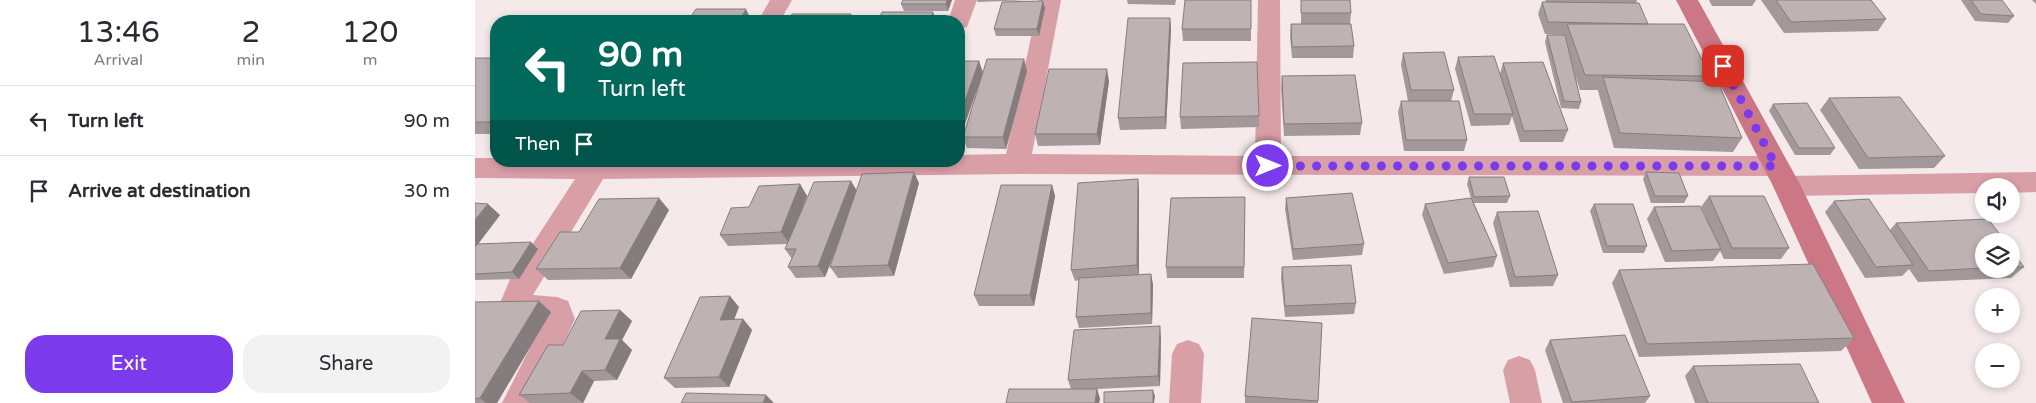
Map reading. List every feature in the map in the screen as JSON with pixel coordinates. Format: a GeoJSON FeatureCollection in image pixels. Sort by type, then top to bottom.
{"type":"FeatureCollection","features":[{"type":"Feature","properties":{"kind":"main road"},"geometry":{"type":"LineString","coordinates":[[1687,0],[1781,176],[1889,403]]}},
{"type":"Feature","properties":{"kind":"street"},"geometry":{"type":"LineString","coordinates":[[772,15],[781,0]]}},
{"type":"Feature","properties":{"kind":"street"},"geometry":{"type":"LineString","coordinates":[[961,15],[966,0]]}},
{"type":"Feature","properties":{"kind":"street"},"geometry":{"type":"LineString","coordinates":[[1017,164],[1050,0]]}},
{"type":"Feature","properties":{"kind":"street"},"geometry":{"type":"LineString","coordinates":[[1268,166],[1269,0]]}},
{"type":"Feature","properties":{"kind":"street"},"geometry":{"type":"LineString","coordinates":[[965,164],[1268,166],[2036,182]]}},
{"type":"Feature","properties":{"kind":"street"},"geometry":{"type":"LineString","coordinates":[[475,168],[595,169],[633,167]]}},
{"type":"Feature","properties":{"kind":"street"},"geometry":{"type":"LineString","coordinates":[[518,403],[560,319],[557,310],[521,307],[515,302],[522,286],[595,169]]}},
{"type":"Feature","properties":{"kind":"street"},"geometry":{"type":"LineString","coordinates":[[1185,403],[1188,354]]}},
{"type":"Feature","properties":{"kind":"street"},"geometry":{"type":"LineString","coordinates":[[1519,370],[1526,403]]}},
{"type":"Feature","properties":{"kind":"building"},"geometry":{"type":"Polygon","coordinates":[[[903,0],[947,0],[946,4],[901,4],[903,0]]]}},
{"type":"Feature","properties":{"kind":"building"},"geometry":{"type":"Polygon","coordinates":[[[1185,0],[1251,0],[1251,29],[1182,29],[1185,0]]]}},
{"type":"Feature","properties":{"kind":"building"},"geometry":{"type":"Polygon","coordinates":[[[1301,0],[1350,0],[1351,13],[1301,13],[1301,0]]]}},
{"type":"Feature","properties":{"kind":"building"},"geometry":{"type":"Polygon","coordinates":[[[1776,0],[1871,0],[1886,19],[1791,22],[1776,0]]]}},
{"type":"Feature","properties":{"kind":"building"},"geometry":{"type":"Polygon","coordinates":[[[1971,0],[2002,0],[2014,16],[1981,14],[1971,0]]]}},
{"type":"Feature","properties":{"kind":"building"},"geometry":{"type":"Polygon","coordinates":[[[1043,1],[1037,29],[994,29],[1002,2],[1043,1]]]}},
{"type":"Feature","properties":{"kind":"building"},"geometry":{"type":"Polygon","coordinates":[[[1542,2],[1639,3],[1648,24],[1548,22],[1542,2]]]}},
{"type":"Feature","properties":{"kind":"building"},"geometry":{"type":"Polygon","coordinates":[[[696,9],[746,9],[742,15],[692,15],[696,9]]]}},
{"type":"Feature","properties":{"kind":"building"},"geometry":{"type":"Polygon","coordinates":[[[882,12],[933,12],[932,15],[881,15],[882,12]]]}},
{"type":"Feature","properties":{"kind":"building"},"geometry":{"type":"Polygon","coordinates":[[[792,14],[851,14],[851,15],[792,14]]]}},
{"type":"Feature","properties":{"kind":"building"},"geometry":{"type":"Polygon","coordinates":[[[1128,18],[1170,18],[1165,117],[1118,118],[1128,18]]]}},
{"type":"Feature","properties":{"kind":"building"},"geometry":{"type":"Polygon","coordinates":[[[1291,24],[1351,24],[1354,46],[1292,47],[1291,24]]]}},
{"type":"Feature","properties":{"kind":"building"},"geometry":{"type":"Polygon","coordinates":[[[1567,24],[1684,24],[1710,76],[1585,75],[1567,24]]]}},
{"type":"Feature","properties":{"kind":"building"},"geometry":{"type":"Polygon","coordinates":[[[1547,35],[1565,35],[1581,102],[1564,101],[1547,35]]]}},
{"type":"Feature","properties":{"kind":"building"},"geometry":{"type":"Polygon","coordinates":[[[1444,52],[1454,90],[1411,90],[1403,53],[1444,52]]]}},
{"type":"Feature","properties":{"kind":"building"},"geometry":{"type":"Polygon","coordinates":[[[1494,56],[1513,114],[1474,114],[1458,57],[1494,56]]]}},
{"type":"Feature","properties":{"kind":"building"},"geometry":{"type":"Polygon","coordinates":[[[475,58],[490,58],[490,122],[475,122],[475,58]]]}},
{"type":"Feature","properties":{"kind":"building"},"geometry":{"type":"Polygon","coordinates":[[[987,59],[1024,59],[1003,137],[965,137],[965,130],[987,59]]]}},
{"type":"Feature","properties":{"kind":"building"},"geometry":{"type":"Polygon","coordinates":[[[965,61],[979,61],[965,101],[965,61]]]}},
{"type":"Feature","properties":{"kind":"building"},"geometry":{"type":"Polygon","coordinates":[[[1257,62],[1259,116],[1180,117],[1183,63],[1257,62]]]}},
{"type":"Feature","properties":{"kind":"building"},"geometry":{"type":"Polygon","coordinates":[[[1543,62],[1568,130],[1524,131],[1503,63],[1543,62]]]}},
{"type":"Feature","properties":{"kind":"building"},"geometry":{"type":"Polygon","coordinates":[[[1049,69],[1107,69],[1097,134],[1035,134],[1049,69]]]}},
{"type":"Feature","properties":{"kind":"building"},"geometry":{"type":"Polygon","coordinates":[[[1355,75],[1362,123],[1284,124],[1282,76],[1355,75]]]}},
{"type":"Feature","properties":{"kind":"building"},"geometry":{"type":"Polygon","coordinates":[[[1603,77],[1718,82],[1742,138],[1620,133],[1603,77]]]}},
{"type":"Feature","properties":{"kind":"building"},"geometry":{"type":"Polygon","coordinates":[[[1900,97],[1945,156],[1868,158],[1829,98],[1900,97]]]}},
{"type":"Feature","properties":{"kind":"building"},"geometry":{"type":"Polygon","coordinates":[[[1401,101],[1459,101],[1467,140],[1406,140],[1401,101]]]}},
{"type":"Feature","properties":{"kind":"building"},"geometry":{"type":"Polygon","coordinates":[[[1807,103],[1835,148],[1799,148],[1773,104],[1807,103]]]}},
{"type":"Feature","properties":{"kind":"building"},"geometry":{"type":"Polygon","coordinates":[[[914,172],[888,265],[830,267],[862,174],[914,172]]]}},
{"type":"Feature","properties":{"kind":"building"},"geometry":{"type":"Polygon","coordinates":[[[1646,172],[1679,173],[1688,196],[1655,196],[1646,172]]]}},
{"type":"Feature","properties":{"kind":"building"},"geometry":{"type":"Polygon","coordinates":[[[1469,177],[1504,177],[1510,196],[1474,197],[1469,177]]]}},
{"type":"Feature","properties":{"kind":"building"},"geometry":{"type":"Polygon","coordinates":[[[1138,179],[1137,265],[1071,270],[1078,183],[1138,179]]]}},
{"type":"Feature","properties":{"kind":"building"},"geometry":{"type":"Polygon","coordinates":[[[851,181],[818,266],[788,267],[796,249],[785,249],[814,182],[851,181]]]}},
{"type":"Feature","properties":{"kind":"building"},"geometry":{"type":"Polygon","coordinates":[[[800,184],[781,232],[720,235],[731,208],[749,207],[759,186],[800,184]]]}},
{"type":"Feature","properties":{"kind":"building"},"geometry":{"type":"Polygon","coordinates":[[[1001,185],[1052,185],[1030,295],[974,295],[1001,185]]]}},
{"type":"Feature","properties":{"kind":"building"},"geometry":{"type":"Polygon","coordinates":[[[1352,193],[1364,244],[1293,249],[1286,198],[1352,193]]]}},
{"type":"Feature","properties":{"kind":"building"},"geometry":{"type":"Polygon","coordinates":[[[1709,196],[1764,196],[1789,248],[1732,248],[1709,196]]]}},
{"type":"Feature","properties":{"kind":"building"},"geometry":{"type":"Polygon","coordinates":[[[1245,197],[1244,267],[1166,267],[1171,198],[1245,197]]]}},
{"type":"Feature","properties":{"kind":"building"},"geometry":{"type":"Polygon","coordinates":[[[659,198],[620,268],[536,269],[560,232],[579,232],[599,199],[659,198]]]}},
{"type":"Feature","properties":{"kind":"building"},"geometry":{"type":"Polygon","coordinates":[[[1471,198],[1497,256],[1448,263],[1425,204],[1471,198]]]}},
{"type":"Feature","properties":{"kind":"building"},"geometry":{"type":"Polygon","coordinates":[[[1869,199],[1913,265],[1876,267],[1834,201],[1869,199]]]}},
{"type":"Feature","properties":{"kind":"building"},"geometry":{"type":"Polygon","coordinates":[[[475,203],[488,204],[475,220],[475,203]]]}},
{"type":"Feature","properties":{"kind":"building"},"geometry":{"type":"Polygon","coordinates":[[[1594,204],[1633,204],[1647,246],[1607,246],[1594,204]]]}},
{"type":"Feature","properties":{"kind":"building"},"geometry":{"type":"Polygon","coordinates":[[[1700,206],[1721,249],[1672,251],[1654,207],[1700,206]]]}},
{"type":"Feature","properties":{"kind":"building"},"geometry":{"type":"Polygon","coordinates":[[[1538,211],[1558,275],[1515,277],[1497,212],[1538,211]]]}},
{"type":"Feature","properties":{"kind":"building"},"geometry":{"type":"Polygon","coordinates":[[[1975,220],[1975,223],[1991,223],[1999,233],[1975,233],[1975,268],[1929,271],[1896,223],[1975,220]]]}},
{"type":"Feature","properties":{"kind":"building"},"geometry":{"type":"Polygon","coordinates":[[[531,242],[512,272],[475,274],[475,247],[477,244],[531,242]]]}},
{"type":"Feature","properties":{"kind":"building"},"geometry":{"type":"Polygon","coordinates":[[[1813,264],[1854,338],[1647,344],[1619,270],[1813,264]]]}},
{"type":"Feature","properties":{"kind":"building"},"geometry":{"type":"Polygon","coordinates":[[[1351,265],[1356,303],[1285,306],[1282,267],[1351,265]]]}},
{"type":"Feature","properties":{"kind":"building"},"geometry":{"type":"Polygon","coordinates":[[[1151,274],[1151,313],[1076,317],[1079,278],[1151,274]]]}},
{"type":"Feature","properties":{"kind":"building"},"geometry":{"type":"Polygon","coordinates":[[[730,296],[720,320],[743,319],[719,377],[664,378],[700,297],[730,296]]]}},
{"type":"Feature","properties":{"kind":"building"},"geometry":{"type":"Polygon","coordinates":[[[539,301],[480,398],[475,399],[475,302],[539,301]]]}},
{"type":"Feature","properties":{"kind":"building"},"geometry":{"type":"Polygon","coordinates":[[[620,310],[605,339],[620,339],[605,370],[582,371],[570,393],[519,395],[548,345],[563,345],[581,311],[620,310]]]}},
{"type":"Feature","properties":{"kind":"building"},"geometry":{"type":"Polygon","coordinates":[[[1252,318],[1322,323],[1318,401],[1245,396],[1252,318]]]}},
{"type":"Feature","properties":{"kind":"building"},"geometry":{"type":"Polygon","coordinates":[[[1160,326],[1158,376],[1068,380],[1074,330],[1160,326]]]}},
{"type":"Feature","properties":{"kind":"building"},"geometry":{"type":"Polygon","coordinates":[[[1625,335],[1650,396],[1572,402],[1550,340],[1625,335]]]}},
{"type":"Feature","properties":{"kind":"building"},"geometry":{"type":"Polygon","coordinates":[[[1800,364],[1819,403],[1708,403],[1693,366],[1800,364]]]}},
{"type":"Feature","properties":{"kind":"building"},"geometry":{"type":"Polygon","coordinates":[[[1009,389],[1097,389],[1095,403],[1006,403],[1009,389]]]}},
{"type":"Feature","properties":{"kind":"building"},"geometry":{"type":"Polygon","coordinates":[[[1153,390],[1153,403],[1104,403],[1104,392],[1153,390]]]}},
{"type":"Feature","properties":{"kind":"building"},"geometry":{"type":"Polygon","coordinates":[[[686,393],[766,395],[763,403],[681,403],[686,393]]]}},
{"type":"Feature","properties":{"kind":"route"},"geometry":{"type":"LineString","coordinates":[[1268,166],[1776,166],[1723,66]]}}]}
